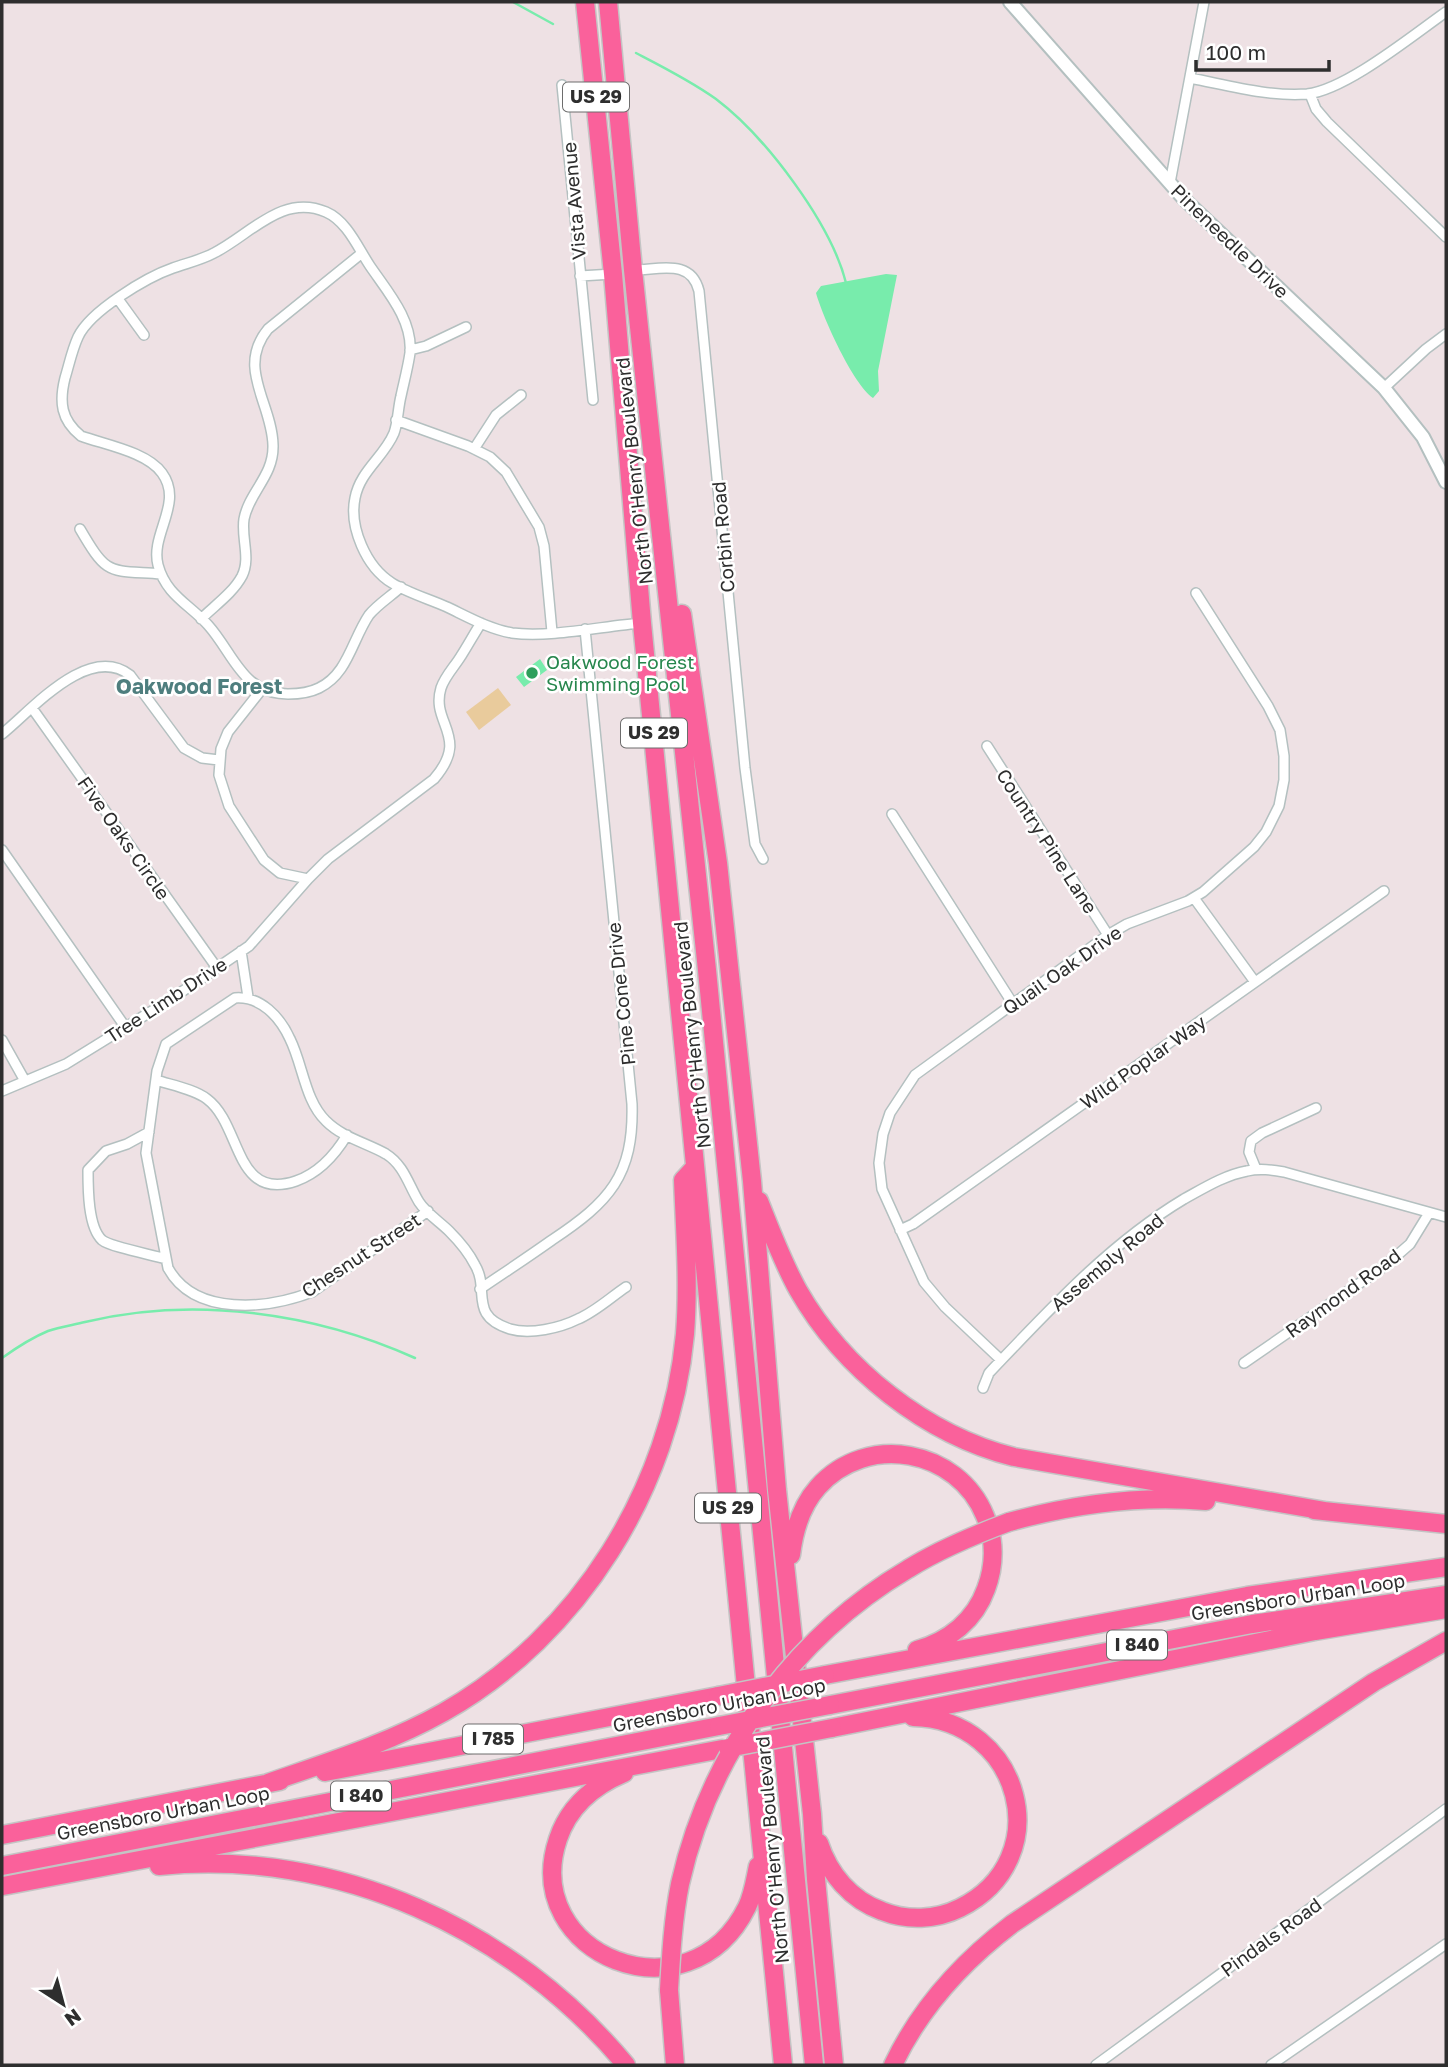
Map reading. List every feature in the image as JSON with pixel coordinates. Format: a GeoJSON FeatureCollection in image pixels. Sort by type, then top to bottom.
{"type":"FeatureCollection","features":[{"type":"Feature","properties":{"kind":"highway","name":"North O'Henry Boulevard"},"geometry":{"type":"LineString","coordinates":[[585,2],[613,274],[642,623],[783,2065]]}},
{"type":"Feature","properties":{"kind":"highway","name":"North O'Henry Boulevard"},"geometry":{"type":"LineString","coordinates":[[607,2],[709,984],[814,2065]]}},
{"type":"Feature","properties":{"kind":"highway"},"geometry":{"type":"LineString","coordinates":[[598,118],[615,203],[622,256],[626,265],[633,270]]}},
{"type":"Feature","properties":{"kind":"highway"},"geometry":{"type":"LineString","coordinates":[[654,452],[671,539],[718,863],[751,1181],[777,1490],[812,1814],[834,2065]]}},
{"type":"Feature","properties":{"kind":"highway"},"geometry":{"type":"LineString","coordinates":[[268,1783],[397,1736],[454,1706],[500,1673],[536,1642],[592,1578],[638,1504],[669,1422],[676,1395],[685,1333],[687,1292],[683,1180],[695,1167]]}},
{"type":"Feature","properties":{"kind":"highway"},"geometry":{"type":"LineString","coordinates":[[751,1181],[777,1246],[813,1313],[864,1371],[918,1415],[968,1441],[1014,1457],[1325,1511]]}},
{"type":"Feature","properties":{"kind":"highway"},"geometry":{"type":"LineString","coordinates":[[789,1587],[793,1537],[802,1511],[818,1487],[839,1470],[874,1455],[902,1453],[929,1460],[962,1481],[983,1510],[991,1534],[992,1569],[981,1602],[966,1622],[945,1639],[878,1664]]}},
{"type":"Feature","properties":{"kind":"highway"},"geometry":{"type":"LineString","coordinates":[[675,2065],[669,1990],[675,1918],[689,1851],[715,1782],[762,1702],[803,1653],[827,1629],[879,1588],[940,1551],[1009,1522],[1078,1506],[1147,1499],[1188,1499],[1446,1524]]}},
{"type":"Feature","properties":{"kind":"highway","name":"Greensboro Urban Loop"},"geometry":{"type":"LineString","coordinates":[[2,1835],[878,1664],[1259,1594],[1446,1567]]}},
{"type":"Feature","properties":{"kind":"highway","name":"Greensboro Urban Loop"},"geometry":{"type":"LineString","coordinates":[[2,1866],[1240,1626],[1446,1595]]}},
{"type":"Feature","properties":{"kind":"highway"},"geometry":{"type":"LineString","coordinates":[[2,1887],[585,1773],[832,1728],[1315,1631],[1446,1609]]}},
{"type":"Feature","properties":{"kind":"highway"},"geometry":{"type":"LineString","coordinates":[[893,2065],[915,2027],[942,1989],[978,1951],[1012,1924],[1374,1682],[1446,1641]]}},
{"type":"Feature","properties":{"kind":"highway"},"geometry":{"type":"LineString","coordinates":[[812,1814],[821,1848],[839,1880],[855,1896],[886,1913],[910,1918],[943,1914],[973,1900],[996,1880],[1013,1849],[1017,1812],[1009,1777],[996,1756],[978,1738],[946,1721],[917,1717],[882,1718]]}},
{"type":"Feature","properties":{"kind":"highway"},"geometry":{"type":"LineString","coordinates":[[647,1763],[612,1778],[587,1794],[568,1816],[556,1844],[554,1873],[558,1900],[570,1925],[589,1946],[612,1961],[640,1968],[669,1967],[697,1958],[721,1942],[739,1920],[752,1893],[761,1849]]}},
{"type":"Feature","properties":{"kind":"highway"},"geometry":{"type":"LineString","coordinates":[[2,1887],[176,1864],[246,1866],[312,1874],[344,1882],[431,1913],[460,1927],[516,1962],[575,2010],[625,2065]]}},
{"type":"Feature","properties":{"kind":"street","name":"Pineneedle Drive"},"geometry":{"type":"LineString","coordinates":[[1010,2],[1184,199],[1384,388],[1423,437],[1446,482]]}},
{"type":"Feature","properties":{"kind":"street"},"geometry":{"type":"LineString","coordinates":[[1170,183],[1204,2]]}},
{"type":"Feature","properties":{"kind":"street"},"geometry":{"type":"LineString","coordinates":[[1190,78],[1281,94],[1310,94],[1354,74],[1446,12]]}},
{"type":"Feature","properties":{"kind":"street","name":"Vista Avenue"},"geometry":{"type":"LineString","coordinates":[[562,85],[593,400]]}},
{"type":"Feature","properties":{"kind":"street"},"geometry":{"type":"LineString","coordinates":[[1310,94],[1316,109],[1327,122],[1446,237]]}},
{"type":"Feature","properties":{"kind":"street"},"geometry":{"type":"LineString","coordinates":[[401,587],[370,614],[344,666],[324,685],[298,694],[279,694],[250,682],[201,619],[173,596],[161,574],[157,553],[170,494],[163,474],[151,460],[81,436],[68,424],[62,407],[62,391],[78,335],[91,320],[118,299],[156,275],[217,252],[262,222],[290,208],[327,212],[340,222],[362,253],[403,317],[408,332],[410,350],[394,433],[361,480],[355,496],[353,514],[358,538],[369,558],[391,583],[401,587],[481,623],[512,632],[552,632],[642,623]]}},
{"type":"Feature","properties":{"kind":"street"},"geometry":{"type":"LineString","coordinates":[[201,619],[242,575],[247,561],[244,517],[267,475],[272,458],[272,430],[253,361],[259,340],[268,328],[362,253]]}},
{"type":"Feature","properties":{"kind":"street","name":"Corbin Road"},"geometry":{"type":"LineString","coordinates":[[633,270],[674,268],[687,271],[695,278],[699,291],[745,768],[755,844],[763,859]]}},
{"type":"Feature","properties":{"kind":"street","name":"Vista Avenue"},"geometry":{"type":"LineString","coordinates":[[580,276],[613,274]]}},
{"type":"Feature","properties":{"kind":"street"},"geometry":{"type":"LineString","coordinates":[[118,299],[144,335]]}},
{"type":"Feature","properties":{"kind":"street"},"geometry":{"type":"LineString","coordinates":[[410,350],[426,346],[466,327]]}},
{"type":"Feature","properties":{"kind":"street"},"geometry":{"type":"LineString","coordinates":[[1384,388],[1426,348],[1446,334]]}},
{"type":"Feature","properties":{"kind":"street"},"geometry":{"type":"LineString","coordinates":[[474,449],[496,415],[520,395]]}},
{"type":"Feature","properties":{"kind":"street"},"geometry":{"type":"LineString","coordinates":[[397,421],[474,449],[490,457],[506,472],[538,527],[544,546],[552,632]]}},
{"type":"Feature","properties":{"kind":"street"},"geometry":{"type":"LineString","coordinates":[[80,529],[105,566],[117,570],[161,574]]}},
{"type":"Feature","properties":{"kind":"street","name":"Quail Oak Drive"},"geometry":{"type":"LineString","coordinates":[[1001,1360],[945,1307],[924,1282],[882,1189],[879,1163],[883,1133],[890,1113],[915,1075],[1108,935],[1149,914],[1194,898],[1237,863],[1266,832],[1279,806],[1284,780],[1280,730],[1268,706],[1196,593]]}},
{"type":"Feature","properties":{"kind":"street","name":"Tree Limb Drive"},"geometry":{"type":"LineString","coordinates":[[2,1091],[66,1064],[126,1028],[242,951],[274,920],[308,879],[341,849],[433,779],[443,768],[449,755],[450,740],[440,709],[441,688],[481,623]]}},
{"type":"Feature","properties":{"kind":"street","name":"Pine Cone Drive"},"geometry":{"type":"LineString","coordinates":[[480,1289],[573,1227],[601,1204],[624,1168],[631,1138],[632,1104],[585,629]]}},
{"type":"Feature","properties":{"kind":"street"},"geometry":{"type":"LineString","coordinates":[[2,734],[58,685],[83,671],[106,666],[120,668],[134,680],[184,748],[202,758],[219,760]]}},
{"type":"Feature","properties":{"kind":"street"},"geometry":{"type":"LineString","coordinates":[[262,689],[228,732],[221,748],[219,775],[229,806],[264,860],[280,873],[308,879]]}},
{"type":"Feature","properties":{"kind":"street","name":"Five Oaks Circle"},"geometry":{"type":"LineString","coordinates":[[32,708],[217,968]]}},
{"type":"Feature","properties":{"kind":"street","name":"Country Pine Lane"},"geometry":{"type":"LineString","coordinates":[[987,746],[1108,935]]}},
{"type":"Feature","properties":{"kind":"street"},"geometry":{"type":"LineString","coordinates":[[892,814],[1013,1004]]}},
{"type":"Feature","properties":{"kind":"street"},"geometry":{"type":"LineString","coordinates":[[2,850],[126,1028]]}},
{"type":"Feature","properties":{"kind":"street","name":"Wild Poplar Way"},"geometry":{"type":"LineString","coordinates":[[900,1230],[913,1224],[1384,891]]}},
{"type":"Feature","properties":{"kind":"street"},"geometry":{"type":"LineString","coordinates":[[1194,898],[1255,982]]}},
{"type":"Feature","properties":{"kind":"street"},"geometry":{"type":"LineString","coordinates":[[242,951],[248,997]]}},
{"type":"Feature","properties":{"kind":"street","name":"Chesnut Street"},"geometry":{"type":"LineString","coordinates":[[428,1212],[312,1292],[295,1298],[240,1306],[217,1302],[193,1293],[173,1278],[166,1259],[146,1153],[156,1080],[166,1044],[235,998],[248,997],[272,1011],[300,1059],[311,1099],[326,1121],[387,1155],[402,1170],[420,1204],[451,1233],[475,1265],[479,1273],[483,1309],[496,1322],[513,1330],[542,1330],[578,1319],[626,1287]]}},
{"type":"Feature","properties":{"kind":"street"},"geometry":{"type":"LineString","coordinates":[[2,1040],[25,1082]]}},
{"type":"Feature","properties":{"kind":"street"},"geometry":{"type":"LineString","coordinates":[[156,1080],[207,1098],[219,1112],[244,1163],[253,1175],[266,1185],[282,1186],[303,1179],[334,1157],[347,1135]]}},
{"type":"Feature","properties":{"kind":"street"},"geometry":{"type":"LineString","coordinates":[[1256,1169],[1249,1152],[1251,1141],[1262,1133],[1316,1108]]}},
{"type":"Feature","properties":{"kind":"street"},"geometry":{"type":"LineString","coordinates":[[149,1132],[127,1144],[106,1150],[88,1171],[88,1198],[95,1230],[104,1241],[166,1259]]}},
{"type":"Feature","properties":{"kind":"street","name":"Assembly Road"},"geometry":{"type":"LineString","coordinates":[[983,1388],[986,1377],[1001,1360],[1087,1274],[1145,1226],[1207,1186],[1230,1176],[1256,1169],[1300,1176],[1446,1217]]}},
{"type":"Feature","properties":{"kind":"street","name":"Raymond Road"},"geometry":{"type":"LineString","coordinates":[[1244,1363],[1387,1265],[1410,1244],[1429,1213]]}},
{"type":"Feature","properties":{"kind":"street","name":"Pindals Road"},"geometry":{"type":"LineString","coordinates":[[1096,2065],[1446,1809]]}},
{"type":"Feature","properties":{"kind":"street"},"geometry":{"type":"LineString","coordinates":[[1271,2065],[1446,1944]]}},
{"type":"Feature","properties":{"kind":"shaded area"},"geometry":{"type":"Polygon","coordinates":[[[886,274],[897,275],[878,371],[879,391],[873,398],[848,365],[816,293],[821,286],[886,274]]]}},
{"type":"Feature","properties":{"kind":"shaded area","name":"Oakwood Forest Swimming Pool"},"geometry":{"type":"Polygon","coordinates":[[[540,659],[547,670],[524,687],[516,677],[540,659]]]}},
{"type":"Feature","properties":{"kind":"shaded area"},"geometry":{"type":"Polygon","coordinates":[[[498,688],[511,705],[479,730],[466,712],[498,688]]]}},
{"type":"Feature","properties":{"kind":"waterway"},"geometry":{"type":"LineString","coordinates":[[513,2],[553,24]]}},
{"type":"Feature","properties":{"kind":"waterway"},"geometry":{"type":"LineString","coordinates":[[636,53],[706,92],[755,135],[794,182],[811,208],[838,259],[846,283]]}},
{"type":"Feature","properties":{"kind":"waterway"},"geometry":{"type":"LineString","coordinates":[[2,1358],[36,1337],[61,1327],[126,1314],[168,1310],[252,1313],[294,1320],[336,1329],[415,1358]]}},
{"type":"Feature","properties":{"kind":"place","name":"Oakwood Forest Swimming Pool"},"geometry":{"type":"Point","coordinates":[532,673]}},
{"type":"Feature","properties":{"kind":"district","name":"Oakwood Forest"},"geometry":{"type":"Point","coordinates":[199,687]}}]}
